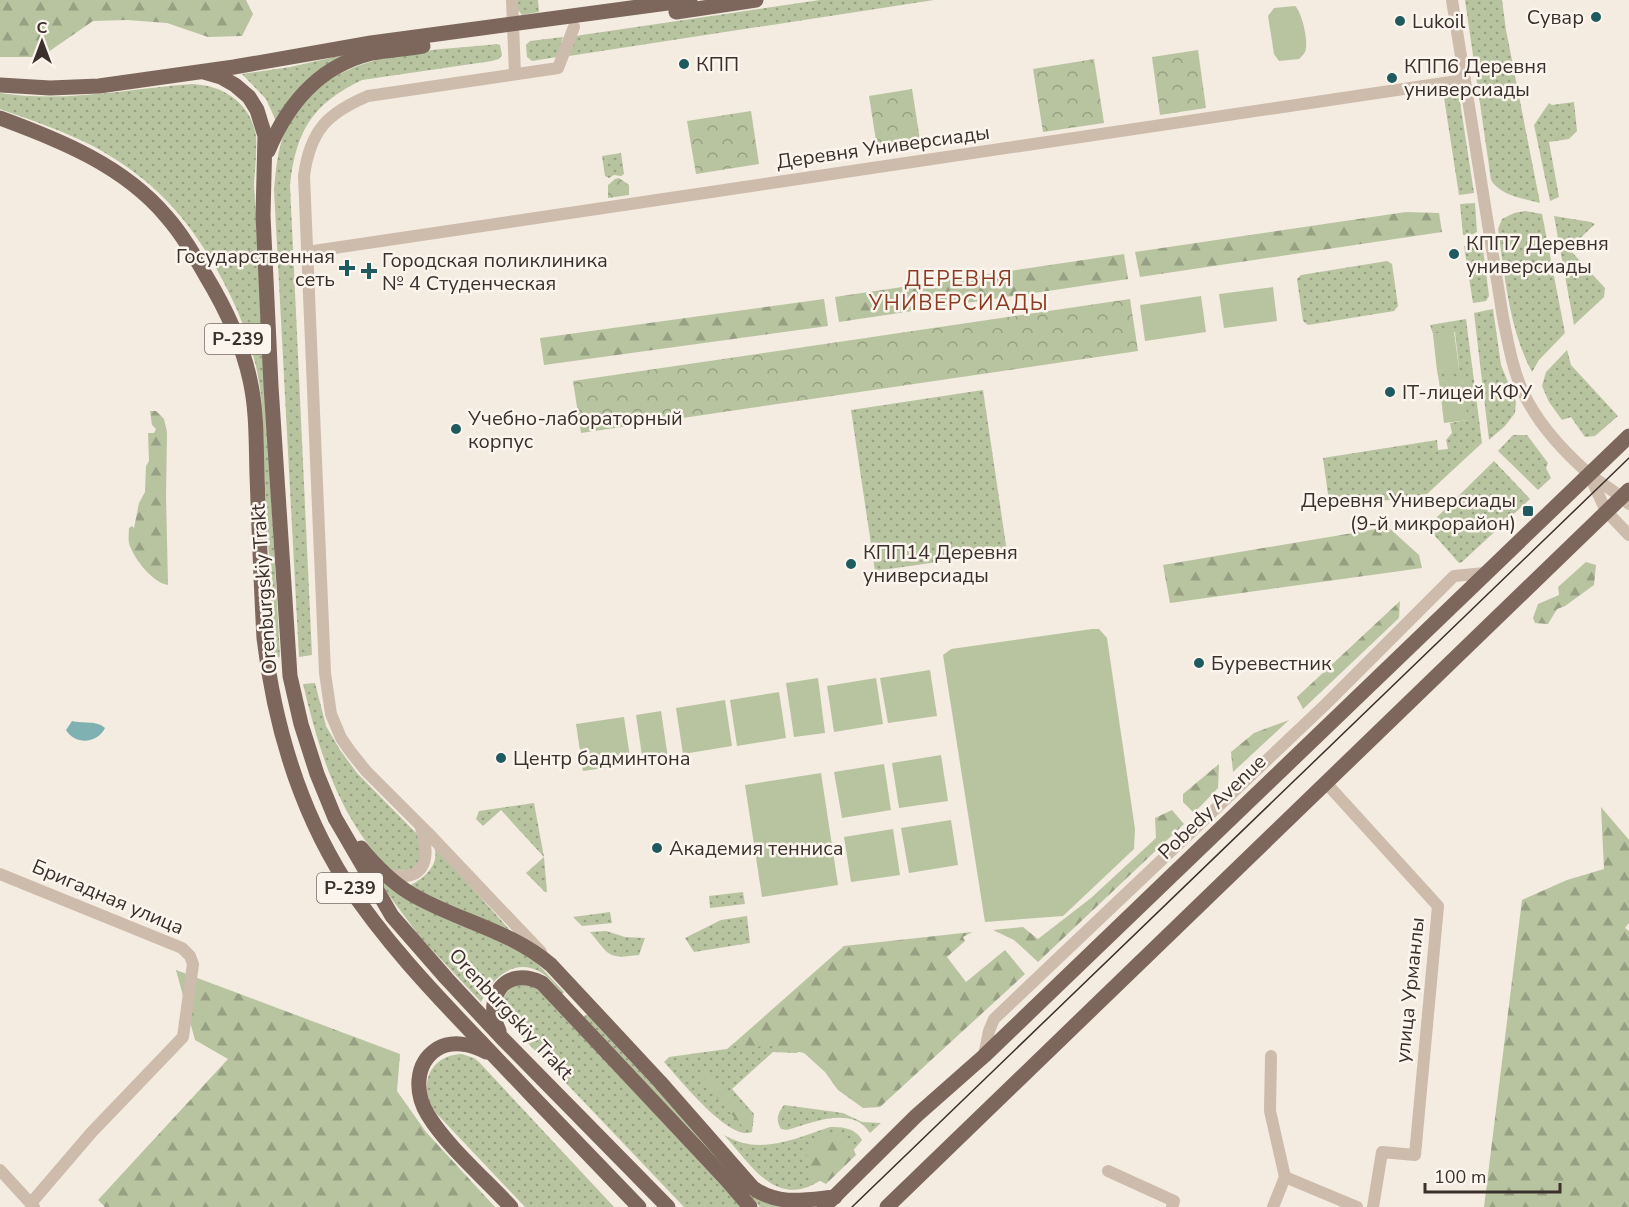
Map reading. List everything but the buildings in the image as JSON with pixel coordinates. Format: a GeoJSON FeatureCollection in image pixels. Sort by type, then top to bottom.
{"type":"FeatureCollection","features":[{"type":"Feature","properties":{"kind":"main road"},"geometry":{"type":"LineString","coordinates":[[266,156],[278,126],[292,105],[308,87],[326,73],[347,62],[372,53],[690,0]]}},
{"type":"Feature","properties":{"kind":"main road"},"geometry":{"type":"LineString","coordinates":[[204,72],[370,43],[513,29],[574,27],[756,0]]}},
{"type":"Feature","properties":{"kind":"main road","name":"Orenburgskiy Trakt"},"geometry":{"type":"LineString","coordinates":[[0,85],[50,88],[99,86],[204,72],[235,85],[249,97],[257,110],[262,123],[266,156],[264,214],[271,375],[290,676],[301,724],[317,774],[335,818],[392,916],[501,1037],[669,1207]]}},
{"type":"Feature","properties":{"kind":"main road","name":"Orenburgskiy Trakt"},"geometry":{"type":"LineString","coordinates":[[0,118],[44,134],[85,154],[124,178],[147,196],[166,215],[184,239],[218,296],[233,326],[244,356],[254,407],[264,638],[268,676],[282,734],[302,796],[319,833],[344,879],[415,973],[639,1207]]}},
{"type":"Feature","properties":{"kind":"main road","name":"Pobedy Avenue"},"geometry":{"type":"LineString","coordinates":[[830,1202],[916,1116],[984,1056],[1629,436]]}},
{"type":"Feature","properties":{"kind":"main road"},"geometry":{"type":"LineString","coordinates":[[887,1207],[1327,784],[1606,511],[1627,497]]}},
{"type":"Feature","properties":{"kind":"main road"},"geometry":{"type":"LineString","coordinates":[[268,676],[290,676]]}},
{"type":"Feature","properties":{"kind":"main road"},"geometry":{"type":"LineString","coordinates":[[335,818],[382,873],[414,896],[504,935],[542,957],[660,1082],[753,1188],[761,1194],[779,1200],[830,1202]]}},
{"type":"Feature","properties":{"kind":"main road"},"geometry":{"type":"LineString","coordinates":[[501,1037],[493,1013],[498,990],[518,978],[534,979],[542,983],[719,1170],[750,1207]]}},
{"type":"Feature","properties":{"kind":"main road"},"geometry":{"type":"LineString","coordinates":[[499,1061],[485,1051],[468,1045],[457,1044],[439,1048],[424,1062],[419,1088],[423,1106],[435,1124],[511,1207]]}},
{"type":"Feature","properties":{"kind":"street"},"geometry":{"type":"LineString","coordinates":[[512,0],[515,74]]}},
{"type":"Feature","properties":{"kind":"street"},"geometry":{"type":"LineString","coordinates":[[1452,0],[1510,354],[1522,388],[1540,420],[1551,434],[1588,473],[1627,497]]}},
{"type":"Feature","properties":{"kind":"street"},"geometry":{"type":"LineString","coordinates":[[551,965],[366,771],[341,738],[331,714],[325,687],[304,176],[307,155],[316,134],[339,111],[368,96],[558,68],[574,27]]}},
{"type":"Feature","properties":{"kind":"street","name":"Деревня Универсиады"},"geometry":{"type":"LineString","coordinates":[[307,252],[1464,81]]}},
{"type":"Feature","properties":{"kind":"street"},"geometry":{"type":"LineString","coordinates":[[1588,473],[1606,511],[1629,535]]}},
{"type":"Feature","properties":{"kind":"street"},"geometry":{"type":"LineString","coordinates":[[984,1056],[988,1031],[994,1019],[1326,704],[1454,576],[1485,573]]}},
{"type":"Feature","properties":{"kind":"street","name":"улица Урманлы"},"geometry":{"type":"LineString","coordinates":[[1327,784],[1438,906],[1415,1155],[1382,1152],[1373,1207]]}},
{"type":"Feature","properties":{"kind":"street"},"geometry":{"type":"LineString","coordinates":[[382,873],[401,878],[411,876],[420,870],[426,852],[419,824]]}},
{"type":"Feature","properties":{"kind":"street","name":"Бригадная улица"},"geometry":{"type":"LineString","coordinates":[[0,874],[182,948],[190,956],[192,964],[183,1037],[91,1133],[32,1205]]}},
{"type":"Feature","properties":{"kind":"street"},"geometry":{"type":"LineString","coordinates":[[1271,1056],[1270,1111],[1285,1178],[1273,1207]]}},
{"type":"Feature","properties":{"kind":"street"},"geometry":{"type":"LineString","coordinates":[[0,1170],[32,1205]]}},
{"type":"Feature","properties":{"kind":"street"},"geometry":{"type":"LineString","coordinates":[[1107,1171],[1174,1201],[1172,1207]]}},
{"type":"Feature","properties":{"kind":"street"},"geometry":{"type":"LineString","coordinates":[[1285,1178],[1357,1207]]}},
{"type":"Feature","properties":{"kind":"green space"},"geometry":{"type":"Polygon","coordinates":[[[0,0],[246,0],[253,14],[242,36],[208,37],[167,23],[127,20],[93,21],[41,57],[0,57],[0,0]]]}},
{"type":"Feature","properties":{"kind":"green space"},"geometry":{"type":"Polygon","coordinates":[[[518,0],[538,0],[539,12],[522,15],[518,10],[518,0]]]}},
{"type":"Feature","properties":{"kind":"green space"},"geometry":{"type":"Polygon","coordinates":[[[820,0],[934,0],[569,56],[575,36],[820,0]]]}},
{"type":"Feature","properties":{"kind":"green space"},"geometry":{"type":"Polygon","coordinates":[[[1465,0],[1502,0],[1540,203],[1506,193],[1491,180],[1465,0]]]}},
{"type":"Feature","properties":{"kind":"green space"},"geometry":{"type":"Polygon","coordinates":[[[1295,6],[1304,28],[1305,52],[1299,59],[1279,61],[1274,54],[1268,16],[1274,8],[1295,6]]]}},
{"type":"Feature","properties":{"kind":"green space"},"geometry":{"type":"Polygon","coordinates":[[[563,37],[557,57],[532,61],[527,57],[526,45],[530,41],[563,37]]]}},
{"type":"Feature","properties":{"kind":"green space"},"geometry":{"type":"Polygon","coordinates":[[[500,45],[502,55],[499,59],[492,61],[362,80],[330,99],[319,110],[302,134],[297,149],[290,185],[312,655],[299,657],[274,190],[282,139],[289,123],[307,99],[329,81],[354,68],[410,53],[500,45]]]}},
{"type":"Feature","properties":{"kind":"green space"},"geometry":{"type":"Polygon","coordinates":[[[1198,50],[1206,108],[1160,115],[1152,57],[1198,50]]]}},
{"type":"Feature","properties":{"kind":"green space"},"geometry":{"type":"Polygon","coordinates":[[[348,54],[276,121],[266,99],[242,74],[290,67],[348,54]]]}},
{"type":"Feature","properties":{"kind":"green space"},"geometry":{"type":"Polygon","coordinates":[[[1094,59],[1104,123],[1043,132],[1033,69],[1094,59]]]}},
{"type":"Feature","properties":{"kind":"green space"},"geometry":{"type":"Polygon","coordinates":[[[192,84],[214,88],[234,98],[248,114],[256,136],[254,184],[280,657],[274,658],[260,388],[253,353],[224,282],[182,217],[141,177],[93,146],[0,109],[0,93],[48,97],[72,96],[192,84]]]}},
{"type":"Feature","properties":{"kind":"green space"},"geometry":{"type":"Polygon","coordinates":[[[912,89],[920,140],[877,147],[869,96],[912,89]]]}},
{"type":"Feature","properties":{"kind":"green space"},"geometry":{"type":"Polygon","coordinates":[[[1458,89],[1474,193],[1459,195],[1443,91],[1458,89]]]}},
{"type":"Feature","properties":{"kind":"green space"},"geometry":{"type":"Polygon","coordinates":[[[1574,102],[1577,131],[1569,139],[1549,142],[1559,197],[1550,201],[1534,125],[1549,103],[1552,105],[1574,102]]]}},
{"type":"Feature","properties":{"kind":"green space"},"geometry":{"type":"Polygon","coordinates":[[[751,111],[759,164],[696,174],[687,121],[751,111]]]}},
{"type":"Feature","properties":{"kind":"green space"},"geometry":{"type":"Polygon","coordinates":[[[621,153],[624,174],[609,178],[605,176],[602,156],[621,153]]]}},
{"type":"Feature","properties":{"kind":"green space"},"geometry":{"type":"Polygon","coordinates":[[[619,178],[629,185],[629,195],[608,198],[608,185],[619,178]]]}},
{"type":"Feature","properties":{"kind":"green space"},"geometry":{"type":"Polygon","coordinates":[[[1475,203],[1477,232],[1469,236],[1463,235],[1460,204],[1475,203]]]}},
{"type":"Feature","properties":{"kind":"green space"},"geometry":{"type":"Polygon","coordinates":[[[1525,211],[1542,214],[1565,333],[1539,360],[1532,372],[1513,321],[1498,229],[1502,219],[1525,211]]]}},
{"type":"Feature","properties":{"kind":"green space"},"geometry":{"type":"Polygon","coordinates":[[[1406,212],[1439,213],[1442,232],[1140,277],[1135,252],[1406,212]]]}},
{"type":"Feature","properties":{"kind":"green space"},"geometry":{"type":"Polygon","coordinates":[[[1554,216],[1595,224],[1569,249],[1605,288],[1604,297],[1574,325],[1554,216]]]}},
{"type":"Feature","properties":{"kind":"green space"},"geometry":{"type":"Polygon","coordinates":[[[1477,244],[1483,248],[1489,296],[1486,301],[1473,303],[1464,246],[1477,244]]]}},
{"type":"Feature","properties":{"kind":"green space"},"geometry":{"type":"Polygon","coordinates":[[[1124,254],[1128,279],[839,322],[835,297],[1124,254]]]}},
{"type":"Feature","properties":{"kind":"green space"},"geometry":{"type":"Polygon","coordinates":[[[1387,261],[1392,264],[1398,306],[1394,311],[1308,325],[1303,321],[1297,279],[1301,275],[1387,261]]]}},
{"type":"Feature","properties":{"kind":"green space"},"geometry":{"type":"Polygon","coordinates":[[[1273,287],[1277,321],[1224,328],[1219,294],[1273,287]]]}},
{"type":"Feature","properties":{"kind":"green space"},"geometry":{"type":"Polygon","coordinates":[[[1201,296],[1206,332],[1145,341],[1140,305],[1201,296]]]}},
{"type":"Feature","properties":{"kind":"green space"},"geometry":{"type":"Polygon","coordinates":[[[824,299],[828,326],[544,365],[540,338],[824,299]]]}},
{"type":"Feature","properties":{"kind":"green space"},"geometry":{"type":"Polygon","coordinates":[[[1130,299],[1138,351],[581,433],[573,381],[1130,299]]]}},
{"type":"Feature","properties":{"kind":"green space"},"geometry":{"type":"Polygon","coordinates":[[[1493,309],[1501,365],[1516,402],[1515,413],[1505,426],[1489,440],[1474,313],[1493,309]]]}},
{"type":"Feature","properties":{"kind":"green space"},"geometry":{"type":"Polygon","coordinates":[[[1466,319],[1482,443],[1427,494],[1330,509],[1323,458],[1437,440],[1438,450],[1448,449],[1446,440],[1452,433],[1450,423],[1467,420],[1462,379],[1439,381],[1437,371],[1459,368],[1455,332],[1433,334],[1430,325],[1466,319]]]}},
{"type":"Feature","properties":{"kind":"green space"},"geometry":{"type":"Polygon","coordinates":[[[1454,331],[1459,369],[1437,371],[1433,334],[1454,331]]]}},
{"type":"Feature","properties":{"kind":"green space"},"geometry":{"type":"Polygon","coordinates":[[[1567,350],[1571,365],[1618,416],[1595,436],[1585,437],[1571,417],[1562,420],[1549,402],[1542,386],[1546,372],[1567,350]]]}},
{"type":"Feature","properties":{"kind":"green space"},"geometry":{"type":"Polygon","coordinates":[[[1462,378],[1468,420],[1444,423],[1439,381],[1462,378]]]}},
{"type":"Feature","properties":{"kind":"green space"},"geometry":{"type":"Polygon","coordinates":[[[983,390],[1007,552],[875,571],[851,410],[983,390]]]}},
{"type":"Feature","properties":{"kind":"green space"},"geometry":{"type":"Polygon","coordinates":[[[150,411],[156,411],[164,419],[167,432],[168,585],[156,580],[144,569],[131,549],[129,541],[129,528],[132,526],[134,528],[139,503],[145,492],[146,466],[149,461],[148,433],[154,433],[156,429],[152,425],[150,411]]]}},
{"type":"Feature","properties":{"kind":"green space"},"geometry":{"type":"Polygon","coordinates":[[[1513,435],[1527,435],[1548,463],[1546,468],[1551,478],[1538,490],[1498,451],[1513,435]]]}},
{"type":"Feature","properties":{"kind":"green space"},"geometry":{"type":"Polygon","coordinates":[[[1494,461],[1530,499],[1459,563],[1427,527],[1494,461]]]}},
{"type":"Feature","properties":{"kind":"green space"},"geometry":{"type":"Polygon","coordinates":[[[1388,527],[1419,555],[1422,568],[1170,603],[1163,565],[1388,527]]]}},
{"type":"Feature","properties":{"kind":"green space"},"geometry":{"type":"Polygon","coordinates":[[[1586,562],[1596,565],[1594,585],[1565,606],[1557,609],[1548,624],[1535,623],[1533,618],[1538,604],[1559,595],[1558,587],[1586,562]]]}},
{"type":"Feature","properties":{"kind":"green space"},"geometry":{"type":"Polygon","coordinates":[[[1400,601],[1399,618],[1303,709],[1297,697],[1400,601]]]}},
{"type":"Feature","properties":{"kind":"green space"},"geometry":{"type":"Polygon","coordinates":[[[1099,629],[1107,638],[1135,829],[1134,849],[1063,916],[985,922],[943,655],[951,649],[1099,629]]]}},
{"type":"Feature","properties":{"kind":"green space"},"geometry":{"type":"Polygon","coordinates":[[[930,670],[937,716],[888,723],[880,678],[930,670]]]}},
{"type":"Feature","properties":{"kind":"green space"},"geometry":{"type":"Polygon","coordinates":[[[818,678],[825,733],[794,737],[786,683],[818,678]]]}},
{"type":"Feature","properties":{"kind":"green space"},"geometry":{"type":"Polygon","coordinates":[[[876,678],[883,724],[834,732],[827,686],[876,678]]]}},
{"type":"Feature","properties":{"kind":"green space"},"geometry":{"type":"Polygon","coordinates":[[[315,683],[326,726],[340,750],[357,773],[418,835],[424,856],[411,871],[391,870],[373,851],[345,808],[324,760],[303,684],[315,683]]]}},
{"type":"Feature","properties":{"kind":"green space"},"geometry":{"type":"Polygon","coordinates":[[[779,692],[786,738],[737,746],[730,700],[779,692]]]}},
{"type":"Feature","properties":{"kind":"green space"},"geometry":{"type":"Polygon","coordinates":[[[725,700],[732,746],[683,754],[676,708],[725,700]]]}},
{"type":"Feature","properties":{"kind":"green space"},"geometry":{"type":"Polygon","coordinates":[[[661,711],[668,758],[643,762],[636,715],[661,711]]]}},
{"type":"Feature","properties":{"kind":"green space"},"geometry":{"type":"Polygon","coordinates":[[[624,717],[631,764],[583,771],[576,724],[624,717]]]}},
{"type":"Feature","properties":{"kind":"green space"},"geometry":{"type":"Polygon","coordinates":[[[1289,720],[1233,772],[1231,752],[1254,733],[1289,720]]]}},
{"type":"Feature","properties":{"kind":"green space"},"geometry":{"type":"Polygon","coordinates":[[[941,755],[948,801],[899,808],[892,763],[941,755]]]}},
{"type":"Feature","properties":{"kind":"green space"},"geometry":{"type":"Polygon","coordinates":[[[884,764],[891,810],[842,818],[834,772],[884,764]]]}},
{"type":"Feature","properties":{"kind":"green space"},"geometry":{"type":"Polygon","coordinates":[[[1219,764],[1218,788],[1194,813],[1183,802],[1183,794],[1219,764]]]}},
{"type":"Feature","properties":{"kind":"green space"},"geometry":{"type":"Polygon","coordinates":[[[821,773],[838,885],[762,897],[745,785],[821,773]]]}},
{"type":"Feature","properties":{"kind":"green space"},"geometry":{"type":"Polygon","coordinates":[[[534,803],[544,857],[501,810],[483,826],[476,819],[479,811],[534,803]]]}},
{"type":"Feature","properties":{"kind":"green space"},"geometry":{"type":"Polygon","coordinates":[[[1601,807],[1629,840],[1629,923],[1625,928],[1629,931],[1629,1207],[1484,1207],[1522,900],[1567,880],[1604,869],[1601,807]]]}},
{"type":"Feature","properties":{"kind":"green space"},"geometry":{"type":"Polygon","coordinates":[[[1172,810],[1184,824],[1038,962],[1014,940],[993,930],[1023,927],[1038,939],[1091,898],[1156,838],[1155,818],[1172,810]]]}},
{"type":"Feature","properties":{"kind":"green space"},"geometry":{"type":"Polygon","coordinates":[[[951,820],[958,865],[909,873],[901,828],[951,820]]]}},
{"type":"Feature","properties":{"kind":"green space"},"geometry":{"type":"Polygon","coordinates":[[[893,829],[900,875],[851,882],[844,837],[893,829]]]}},
{"type":"Feature","properties":{"kind":"green space"},"geometry":{"type":"Polygon","coordinates":[[[433,844],[516,937],[409,886],[421,879],[434,864],[433,844]]]}},
{"type":"Feature","properties":{"kind":"green space"},"geometry":{"type":"Polygon","coordinates":[[[544,857],[547,892],[526,873],[544,857]]]}},
{"type":"Feature","properties":{"kind":"green space"},"geometry":{"type":"Polygon","coordinates":[[[367,866],[516,948],[533,959],[564,992],[562,994],[542,973],[532,968],[513,968],[491,985],[481,1002],[420,937],[367,866]]]}},
{"type":"Feature","properties":{"kind":"green space"},"geometry":{"type":"Polygon","coordinates":[[[743,892],[745,904],[710,908],[709,896],[743,892]]]}},
{"type":"Feature","properties":{"kind":"green space"},"geometry":{"type":"Polygon","coordinates":[[[610,912],[612,923],[582,926],[573,917],[610,912]]]}},
{"type":"Feature","properties":{"kind":"green space"},"geometry":{"type":"Polygon","coordinates":[[[747,916],[750,943],[694,952],[685,938],[721,920],[747,916]]]}},
{"type":"Feature","properties":{"kind":"green space"},"geometry":{"type":"Polygon","coordinates":[[[606,931],[625,937],[645,938],[639,955],[615,956],[610,954],[590,932],[606,931]]]}},
{"type":"Feature","properties":{"kind":"green space"},"geometry":{"type":"Polygon","coordinates":[[[972,932],[963,937],[965,941],[947,957],[966,982],[1005,950],[1025,974],[880,1107],[863,1108],[838,1090],[825,1072],[804,1053],[763,1044],[748,1054],[733,1044],[844,946],[972,932]]]}},
{"type":"Feature","properties":{"kind":"green space"},"geometry":{"type":"Polygon","coordinates":[[[176,970],[400,1054],[397,1091],[426,1132],[495,1207],[105,1207],[98,1200],[228,1059],[195,1040],[176,970]]]}},
{"type":"Feature","properties":{"kind":"green space"},"geometry":{"type":"Polygon","coordinates":[[[516,984],[538,987],[747,1207],[684,1207],[504,1018],[501,1008],[503,999],[516,984]]]}},
{"type":"Feature","properties":{"kind":"green space"},"geometry":{"type":"Polygon","coordinates":[[[588,1015],[751,1192],[800,1207],[760,1207],[584,1017],[588,1015]]]}},
{"type":"Feature","properties":{"kind":"green space"},"geometry":{"type":"Polygon","coordinates":[[[734,1043],[748,1053],[763,1043],[799,1051],[797,1053],[773,1052],[732,1089],[754,1114],[752,1132],[742,1133],[718,1118],[692,1094],[664,1062],[669,1057],[727,1049],[734,1043]]]}},
{"type":"Feature","properties":{"kind":"green space"},"geometry":{"type":"Polygon","coordinates":[[[462,1054],[479,1062],[614,1207],[525,1207],[436,1113],[430,1103],[427,1093],[429,1074],[441,1060],[462,1054]]]}},
{"type":"Feature","properties":{"kind":"green space"},"geometry":{"type":"Polygon","coordinates":[[[709,1072],[754,1122],[744,1128],[700,1079],[709,1072]]]}},
{"type":"Feature","properties":{"kind":"green space"},"geometry":{"type":"Polygon","coordinates":[[[784,1105],[843,1113],[862,1122],[881,1123],[870,1133],[853,1120],[842,1118],[820,1120],[787,1130],[781,1129],[778,1116],[784,1105]]]}},
{"type":"Feature","properties":{"kind":"green space"},"geometry":{"type":"Polygon","coordinates":[[[830,1127],[852,1131],[862,1140],[833,1171],[809,1187],[796,1190],[783,1188],[763,1178],[724,1135],[737,1141],[764,1145],[790,1140],[830,1127]]]}},
{"type":"Feature","properties":{"kind":"green space"},"geometry":{"type":"Polygon","coordinates":[[[829,1133],[849,1139],[856,1155],[826,1184],[813,1177],[806,1154],[813,1139],[829,1133]]]}},
{"type":"Feature","properties":{"kind":"water"},"geometry":{"type":"Polygon","coordinates":[[[72,721],[94,723],[105,728],[92,740],[80,740],[66,730],[72,721]]]}},
{"type":"Feature","properties":{"kind":"tram line"},"geometry":{"type":"LineString","coordinates":[[852,1207],[1629,458]]}},
{"type":"Feature","properties":{"kind":"place","name":"Сувар"},"geometry":{"type":"Point","coordinates":[1596,17]}},
{"type":"Feature","properties":{"kind":"place","name":"Lukoil"},"geometry":{"type":"Point","coordinates":[1400,21]}},
{"type":"Feature","properties":{"kind":"place","name":"КПП"},"geometry":{"type":"Point","coordinates":[684,64]}},
{"type":"Feature","properties":{"kind":"place","name":"КПП6 Деревня универсиады"},"geometry":{"type":"Point","coordinates":[1392,78]}},
{"type":"Feature","properties":{"kind":"place","name":"КПП7 Деревня универсиады"},"geometry":{"type":"Point","coordinates":[1454,254]}},
{"type":"Feature","properties":{"kind":"place","name":"Государственная сеть"},"geometry":{"type":"Point","coordinates":[347,268]}},
{"type":"Feature","properties":{"kind":"place","name":"Городская поликлиника № 4 Студенческая"},"geometry":{"type":"Point","coordinates":[369,271]}},
{"type":"Feature","properties":{"kind":"place","name":"IT-лицей КФУ"},"geometry":{"type":"Point","coordinates":[1390,392]}},
{"type":"Feature","properties":{"kind":"place","name":"Учебно-лабораторный корпус"},"geometry":{"type":"Point","coordinates":[456,429]}},
{"type":"Feature","properties":{"kind":"place","name":"Деревня Универсиады (9-й микрорайон)"},"geometry":{"type":"Point","coordinates":[1528,511]}},
{"type":"Feature","properties":{"kind":"place","name":"КПП14 Деревня универсиады"},"geometry":{"type":"Point","coordinates":[851,564]}},
{"type":"Feature","properties":{"kind":"place","name":"Буревестник"},"geometry":{"type":"Point","coordinates":[1199,663]}},
{"type":"Feature","properties":{"kind":"place","name":"Центр бадминтона"},"geometry":{"type":"Point","coordinates":[501,758]}},
{"type":"Feature","properties":{"kind":"place","name":"Академия тенниса"},"geometry":{"type":"Point","coordinates":[657,848]}},
{"type":"Feature","properties":{"kind":"district","name":"ДЕРЕВНЯ УНИВЕРСИАДЫ"},"geometry":{"type":"Point","coordinates":[959,291]}}]}
